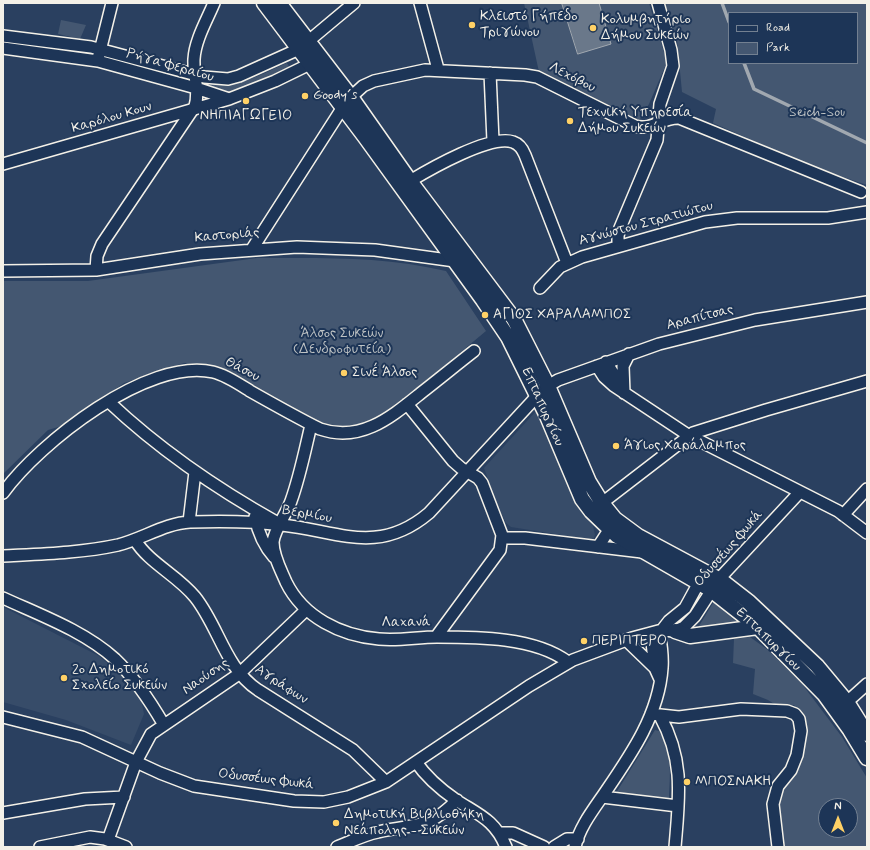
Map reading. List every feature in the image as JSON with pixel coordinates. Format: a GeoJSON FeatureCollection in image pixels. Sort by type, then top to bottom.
{"type":"FeatureCollection","features":[{"type":"Feature","properties":{"kind":"main road","name":"Επταπυργίου"},"geometry":{"type":"LineString","coordinates":[[264,3],[304,45]]}},
{"type":"Feature","properties":{"kind":"main road","name":"Επταπυργίου"},"geometry":{"type":"LineString","coordinates":[[279,3],[304,45],[410,181],[514,319],[543,391],[582,498],[591,511],[609,530],[642,552],[743,597],[791,640],[816,666],[847,702],[867,734]]}},
{"type":"Feature","properties":{"kind":"main road","name":"Επταπυργίου"},"geometry":{"type":"LineString","coordinates":[[347,102],[508,337],[543,391],[589,482],[602,503],[615,519],[638,536],[708,581],[758,627],[824,694],[850,730],[867,758]]}},
{"type":"Feature","properties":{"kind":"main road"},"geometry":{"type":"LineString","coordinates":[[662,632],[690,636],[758,627]]}},
{"type":"Feature","properties":{"kind":"street"},"geometry":{"type":"LineString","coordinates":[[98,61],[112,3]]}},
{"type":"Feature","properties":{"kind":"street"},"geometry":{"type":"LineString","coordinates":[[96,270],[97,256],[102,244],[192,110],[196,101],[196,48],[214,3]]}},
{"type":"Feature","properties":{"kind":"street","name":"Ρήγα Φεραίου"},"geometry":{"type":"LineString","coordinates":[[3,36],[101,49],[195,75],[218,79],[234,78],[304,45],[354,3]]}},
{"type":"Feature","properties":{"kind":"street"},"geometry":{"type":"LineString","coordinates":[[420,3],[438,69]]}},
{"type":"Feature","properties":{"kind":"street"},"geometry":{"type":"LineString","coordinates":[[618,245],[618,232],[655,145],[659,124],[660,104],[673,66],[671,50],[658,3]]}},
{"type":"Feature","properties":{"kind":"street","name":"Ρήγα Φεραίου"},"geometry":{"type":"LineString","coordinates":[[3,48],[98,61],[196,88],[229,99]]}},
{"type":"Feature","properties":{"kind":"street"},"geometry":{"type":"LineString","coordinates":[[229,99],[275,81],[316,61]]}},
{"type":"Feature","properties":{"kind":"street","name":"Λεχόβου"},"geometry":{"type":"LineString","coordinates":[[252,249],[347,102],[363,86],[374,81],[419,71],[438,69],[537,77],[630,124],[647,128],[674,118],[682,119],[861,192]]}},
{"type":"Feature","properties":{"kind":"street"},"geometry":{"type":"LineString","coordinates":[[490,73],[493,141]]}},
{"type":"Feature","properties":{"kind":"street","name":"Καρόλου Κουν"},"geometry":{"type":"LineString","coordinates":[[3,164],[229,99]]}},
{"type":"Feature","properties":{"kind":"street"},"geometry":{"type":"LineString","coordinates":[[410,181],[433,168],[493,141],[513,141],[524,151],[567,263]]}},
{"type":"Feature","properties":{"kind":"street","name":"Αγνώστου Στρατιώτου"},"geometry":{"type":"LineString","coordinates":[[540,288],[556,271],[567,263],[618,245],[724,219],[828,218],[867,212]]}},
{"type":"Feature","properties":{"kind":"street","name":"Καστοριάς"},"geometry":{"type":"LineString","coordinates":[[3,271],[96,270],[170,257],[252,249],[340,248],[392,252],[455,261]]}},
{"type":"Feature","properties":{"kind":"street","name":"Αραπίτσας"},"geometry":{"type":"LineString","coordinates":[[543,391],[558,380],[659,344],[731,325],[867,302]]}},
{"type":"Feature","properties":{"kind":"street","name":"Θάσου"},"geometry":{"type":"LineString","coordinates":[[3,493],[28,462],[55,439],[109,402],[130,388],[183,370],[211,371],[238,384],[312,425],[332,432],[359,432],[384,421],[474,351]]}},
{"type":"Feature","properties":{"kind":"street"},"geometry":{"type":"LineString","coordinates":[[624,393],[622,380],[623,366],[629,354]]}},
{"type":"Feature","properties":{"kind":"street"},"geometry":{"type":"LineString","coordinates":[[602,364],[622,380]]}},
{"type":"Feature","properties":{"kind":"street"},"geometry":{"type":"LineString","coordinates":[[602,364],[607,380],[624,393],[688,435],[799,493],[843,514],[867,533]]}},
{"type":"Feature","properties":{"kind":"street"},"geometry":{"type":"LineString","coordinates":[[602,503],[688,435],[714,425],[864,385]]}},
{"type":"Feature","properties":{"kind":"street","name":"Βερμίου"},"geometry":{"type":"LineString","coordinates":[[3,556],[100,548],[135,540],[170,527],[189,522],[256,523],[280,525],[353,538],[373,538],[389,535],[421,520],[450,492],[543,391]]}},
{"type":"Feature","properties":{"kind":"street"},"geometry":{"type":"LineString","coordinates":[[109,402],[150,438],[195,472],[280,525]]}},
{"type":"Feature","properties":{"kind":"street"},"geometry":{"type":"LineString","coordinates":[[407,404],[453,461],[467,472],[476,476],[482,483],[502,538],[500,550],[436,637]]}},
{"type":"Feature","properties":{"kind":"street","name":"Λαχανά"},"geometry":{"type":"LineString","coordinates":[[312,425],[294,492],[273,541],[276,558],[291,591],[306,610],[318,620],[371,638],[389,640],[436,637],[520,643],[549,651],[568,662]]}},
{"type":"Feature","properties":{"kind":"street"},"geometry":{"type":"LineString","coordinates":[[189,522],[195,472]]}},
{"type":"Feature","properties":{"kind":"street"},"geometry":{"type":"LineString","coordinates":[[843,514],[867,489]]}},
{"type":"Feature","properties":{"kind":"street","name":"Οδυσσέως Φωκά"},"geometry":{"type":"LineString","coordinates":[[3,717],[82,737],[170,778],[194,786],[294,801],[318,802],[338,799],[386,782],[528,686],[568,662],[626,640],[684,627],[695,616],[708,581],[799,493]]}},
{"type":"Feature","properties":{"kind":"street","name":"Λαχανά"},"geometry":{"type":"LineString","coordinates":[[254,510],[256,523],[268,551],[276,558]]}},
{"type":"Feature","properties":{"kind":"street"},"geometry":{"type":"LineString","coordinates":[[598,547],[609,530]]}},
{"type":"Feature","properties":{"kind":"street"},"geometry":{"type":"LineString","coordinates":[[502,538],[525,538],[642,552]]}},
{"type":"Feature","properties":{"kind":"street","name":"Αγράφων"},"geometry":{"type":"LineString","coordinates":[[135,540],[144,553],[176,577],[196,598],[238,674],[252,686],[353,750],[370,764],[386,782]]}},
{"type":"Feature","properties":{"kind":"street"},"geometry":{"type":"LineString","coordinates":[[3,598],[84,637],[110,655],[135,681],[164,724]]}},
{"type":"Feature","properties":{"kind":"street","name":"Ναούσης"},"geometry":{"type":"LineString","coordinates":[[108,840],[136,762],[152,734],[164,724],[238,674],[306,610]]}},
{"type":"Feature","properties":{"kind":"street"},"geometry":{"type":"LineString","coordinates":[[655,668],[662,632]]}},
{"type":"Feature","properties":{"kind":"street"},"geometry":{"type":"LineString","coordinates":[[554,847],[567,839],[576,843],[602,798],[655,715],[661,680],[662,632]]}},
{"type":"Feature","properties":{"kind":"street"},"geometry":{"type":"LineString","coordinates":[[626,640],[655,668],[661,680]]}},
{"type":"Feature","properties":{"kind":"street"},"geometry":{"type":"LineString","coordinates":[[847,702],[867,684]]}},
{"type":"Feature","properties":{"kind":"street"},"geometry":{"type":"LineString","coordinates":[[655,715],[686,717],[741,709],[780,710],[795,714],[801,728],[797,755],[791,770],[779,784],[773,804],[778,847]]}},
{"type":"Feature","properties":{"kind":"street"},"geometry":{"type":"LineString","coordinates":[[655,715],[671,737],[676,754],[679,785],[674,847]]}},
{"type":"Feature","properties":{"kind":"street"},"geometry":{"type":"LineString","coordinates":[[416,762],[431,781],[490,821],[500,833],[506,847]]}},
{"type":"Feature","properties":{"kind":"street"},"geometry":{"type":"LineString","coordinates":[[3,813],[85,799],[124,797]]}},
{"type":"Feature","properties":{"kind":"street"},"geometry":{"type":"LineString","coordinates":[[602,798],[678,806]]}},
{"type":"Feature","properties":{"kind":"street"},"geometry":{"type":"LineString","coordinates":[[337,847],[373,833],[430,822],[443,813],[457,800]]}},
{"type":"Feature","properties":{"kind":"street"},"geometry":{"type":"LineString","coordinates":[[500,833],[513,833],[544,847]]}},
{"type":"Feature","properties":{"kind":"street"},"geometry":{"type":"LineString","coordinates":[[40,847],[86,838],[108,840],[126,847]]}},
{"type":"Feature","properties":{"kind":"shaded area"},"geometry":{"type":"Polygon","coordinates":[[[562,3],[599,3],[611,44],[578,54],[562,3]]]}},
{"type":"Feature","properties":{"kind":"shaded area"},"geometry":{"type":"Polygon","coordinates":[[[538,409],[571,495],[593,526],[595,535],[593,540],[511,527],[506,523],[497,504],[484,468],[538,409]]]}},
{"type":"Feature","properties":{"kind":"shaded area","name":"2ο Δημοτικό Σχολείο Συκεών"},"geometry":{"type":"Polygon","coordinates":[[[3,607],[99,656],[128,681],[141,699],[144,714],[131,745],[66,720],[3,702],[3,607]]]}},
{"type":"Feature","properties":{"kind":"green space","name":"Κολυμβητήριο Δήμου Συκεών"},"geometry":{"type":"Polygon","coordinates":[[[524,3],[649,3],[667,62],[649,104],[640,119],[636,120],[539,72],[524,3]]]}},
{"type":"Feature","properties":{"kind":"green space","name":"Seich-Sou"},"geometry":{"type":"Polygon","coordinates":[[[664,3],[867,3],[867,185],[816,168],[713,123],[716,109],[682,92],[677,40],[669,23],[664,3]]]}},
{"type":"Feature","properties":{"kind":"green space"},"geometry":{"type":"Polygon","coordinates":[[[61,20],[86,25],[80,39],[58,34],[61,20]]]}},
{"type":"Feature","properties":{"kind":"green space"},"geometry":{"type":"Polygon","coordinates":[[[287,63],[289,67],[248,86],[230,92],[225,92],[204,85],[207,83],[218,85],[238,83],[287,63]]]}},
{"type":"Feature","properties":{"kind":"green space","name":"Άλσος Συκεών (Δενδροφυτεία)"},"geometry":{"type":"Polygon","coordinates":[[[257,258],[376,260],[423,266],[446,271],[486,331],[390,411],[376,420],[360,425],[341,427],[312,420],[222,370],[199,364],[184,363],[124,383],[65,425],[48,430],[3,474],[3,281],[88,281],[257,258]]]}},
{"type":"Feature","properties":{"kind":"green space"},"geometry":{"type":"Polygon","coordinates":[[[714,603],[737,622],[699,628],[714,603]]]}},
{"type":"Feature","properties":{"kind":"green space"},"geometry":{"type":"Polygon","coordinates":[[[750,637],[768,650],[802,684],[842,737],[867,778],[867,847],[781,847],[777,796],[792,775],[798,710],[794,705],[779,707],[768,700],[753,694],[755,669],[733,663],[734,639],[750,637]]]}},
{"type":"Feature","properties":{"kind":"green space"},"geometry":{"type":"Polygon","coordinates":[[[655,730],[659,731],[667,747],[669,755],[669,799],[616,793],[655,730]]]}},
{"type":"Feature","properties":{"kind":"waterway"},"geometry":{"type":"LineString","coordinates":[[722,3],[728,19]]}},
{"type":"Feature","properties":{"kind":"waterway"},"geometry":{"type":"LineString","coordinates":[[744,64],[754,89],[867,143]]}},
{"type":"Feature","properties":{"kind":"place","name":"Κλειστό Γήπεδο Τριγώνου"},"geometry":{"type":"Point","coordinates":[472,25]}},
{"type":"Feature","properties":{"kind":"place","name":"Κολυμβητήριο Δήμου Συκεών"},"geometry":{"type":"Point","coordinates":[593,28]}},
{"type":"Feature","properties":{"kind":"place","name":"Goody´s"},"geometry":{"type":"Point","coordinates":[305,96]}},
{"type":"Feature","properties":{"kind":"place","name":"ΝΗΠΙΑΓΩΓΕΙΟ"},"geometry":{"type":"Point","coordinates":[246,101]}},
{"type":"Feature","properties":{"kind":"place","name":"Τεχνική Υπηρεσία Δήμου Συκεών"},"geometry":{"type":"Point","coordinates":[570,121]}},
{"type":"Feature","properties":{"kind":"place","name":"ΑΓΙΟΣ ΧΑΡΑΛΑΜΠΟΣ"},"geometry":{"type":"Point","coordinates":[485,315]}},
{"type":"Feature","properties":{"kind":"place","name":"Σινέ Άλσος"},"geometry":{"type":"Point","coordinates":[344,373]}},
{"type":"Feature","properties":{"kind":"place","name":"Άγιος Χαράλαμπος"},"geometry":{"type":"Point","coordinates":[616,446]}},
{"type":"Feature","properties":{"kind":"place","name":"ΠΕΡΙΠΤΕΡΟ"},"geometry":{"type":"Point","coordinates":[584,641]}},
{"type":"Feature","properties":{"kind":"place","name":"2ο Δημοτικό Σχολείο Συκεών"},"geometry":{"type":"Point","coordinates":[64,678]}},
{"type":"Feature","properties":{"kind":"place","name":"ΜΠΟΣΝΑΚΗ"},"geometry":{"type":"Point","coordinates":[687,782]}},
{"type":"Feature","properties":{"kind":"place","name":"Δημοτική Βιβλιοθήκη Νεάπολης - Συκεών"},"geometry":{"type":"Point","coordinates":[336,823]}}]}
